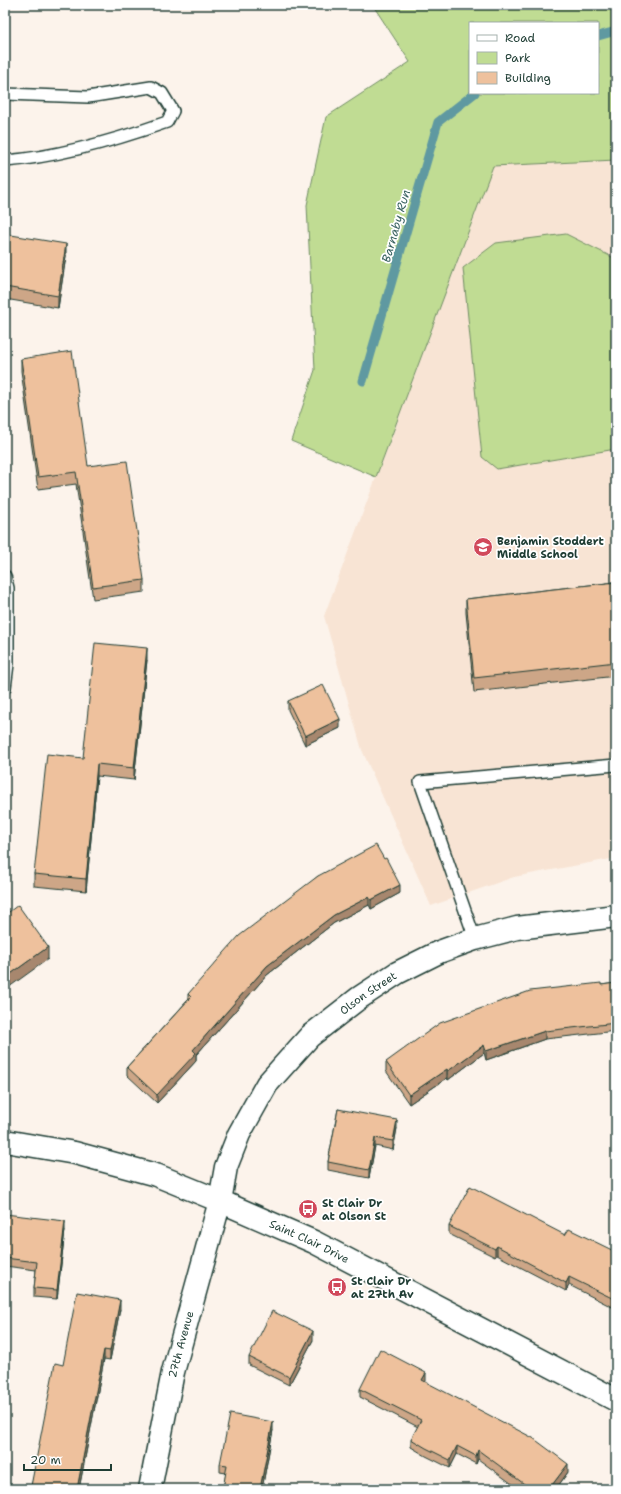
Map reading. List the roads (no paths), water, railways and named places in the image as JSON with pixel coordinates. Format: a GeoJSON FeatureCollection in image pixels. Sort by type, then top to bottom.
{"type":"FeatureCollection","features":[{"type":"Feature","properties":{"kind":"street","name":"Olson Street"},"geometry":{"type":"LineString","coordinates":[[220,1201],[226,1167],[239,1134],[267,1084],[310,1036],[360,998],[397,973],[439,952],[475,939],[517,928],[616,916]]}},
{"type":"Feature","properties":{"kind":"street","name":"Saint Clair Drive"},"geometry":{"type":"LineString","coordinates":[[5,1141],[75,1152],[156,1175],[220,1201],[314,1242],[616,1400]]}},
{"type":"Feature","properties":{"kind":"street","name":"27th Avenue"},"geometry":{"type":"LineString","coordinates":[[150,1489],[173,1372],[220,1201]]}},
{"type":"Feature","properties":{"kind":"lane"},"geometry":{"type":"LineString","coordinates":[[5,94],[88,97],[151,88],[162,93],[173,110],[167,122],[131,134],[60,152],[5,161]]}},
{"type":"Feature","properties":{"kind":"lane"},"geometry":{"type":"LineString","coordinates":[[5,576],[8,588],[8,664],[5,688]]}},
{"type":"Feature","properties":{"kind":"lane"},"geometry":{"type":"LineString","coordinates":[[475,939],[420,782],[616,765]]}},
{"type":"Feature","properties":{"kind":"waterway","name":"Barnaby Run"},"geometry":{"type":"LineString","coordinates":[[599,36],[616,31]]}},
{"type":"Feature","properties":{"kind":"waterway","name":"Barnaby Run"},"geometry":{"type":"LineString","coordinates":[[363,381],[438,122],[474,94]]}},
{"type":"Feature","properties":{"kind":"place","name":"Benjamin Stoddert Middle School"},"geometry":{"type":"Point","coordinates":[483,547]}},
{"type":"Feature","properties":{"kind":"place","name":"St Clair Dr at Olson St"},"geometry":{"type":"Point","coordinates":[308,1209]}},
{"type":"Feature","properties":{"kind":"place","name":"St Clair Dr at 27th Av"},"geometry":{"type":"Point","coordinates":[337,1287]}}]}
